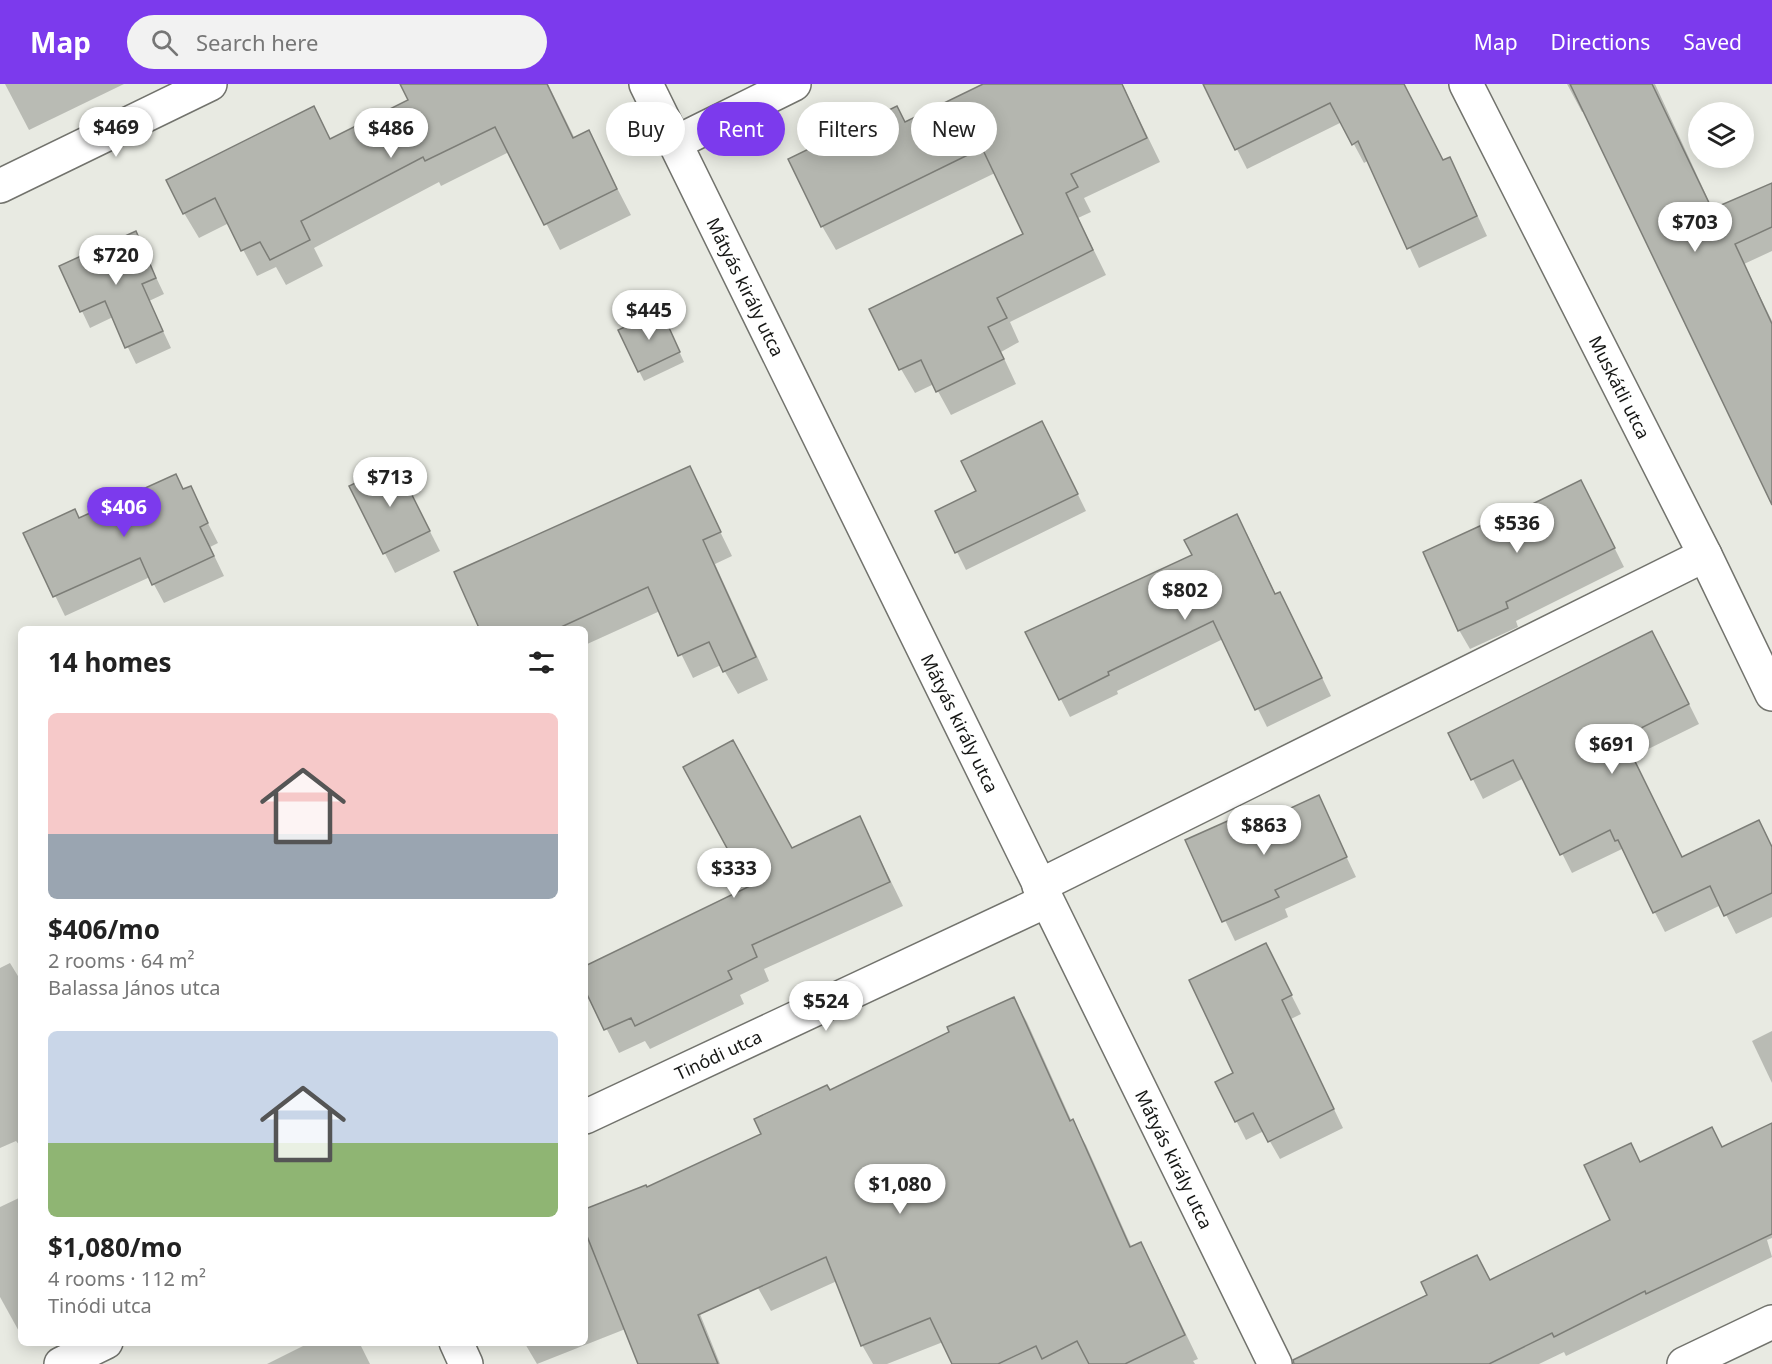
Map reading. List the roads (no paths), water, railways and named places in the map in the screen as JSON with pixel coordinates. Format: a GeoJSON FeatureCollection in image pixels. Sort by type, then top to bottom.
{"type":"FeatureCollection","features":[{"type":"Feature","properties":{"kind":"street"},"geometry":{"type":"LineString","coordinates":[[0,186],[210,84]]}},
{"type":"Feature","properties":{"kind":"street","name":"Mátyás király utca"},"geometry":{"type":"LineString","coordinates":[[646,84],[655,102]]}},
{"type":"Feature","properties":{"kind":"street"},"geometry":{"type":"LineString","coordinates":[[685,138],[794,84]]}},
{"type":"Feature","properties":{"kind":"street","name":"Muskátli utca"},"geometry":{"type":"LineString","coordinates":[[1466,84],[1706,555],[1772,694]]}},
{"type":"Feature","properties":{"kind":"street","name":"Mátyás király utca"},"geometry":{"type":"LineString","coordinates":[[681,156],[1042,894],[1275,1364]]}},
{"type":"Feature","properties":{"kind":"street","name":"Tinódi utca"},"geometry":{"type":"LineString","coordinates":[[588,1116],[1042,894],[1706,555]]}},
{"type":"Feature","properties":{"kind":"street"},"geometry":{"type":"LineString","coordinates":[[1684,1364],[1772,1322]]}},
{"type":"Feature","properties":{"kind":"street"},"geometry":{"type":"LineString","coordinates":[[61,1364],[98,1346]]}},
{"type":"Feature","properties":{"kind":"street"},"geometry":{"type":"LineString","coordinates":[[458,1346],[466,1364]]}}]}
